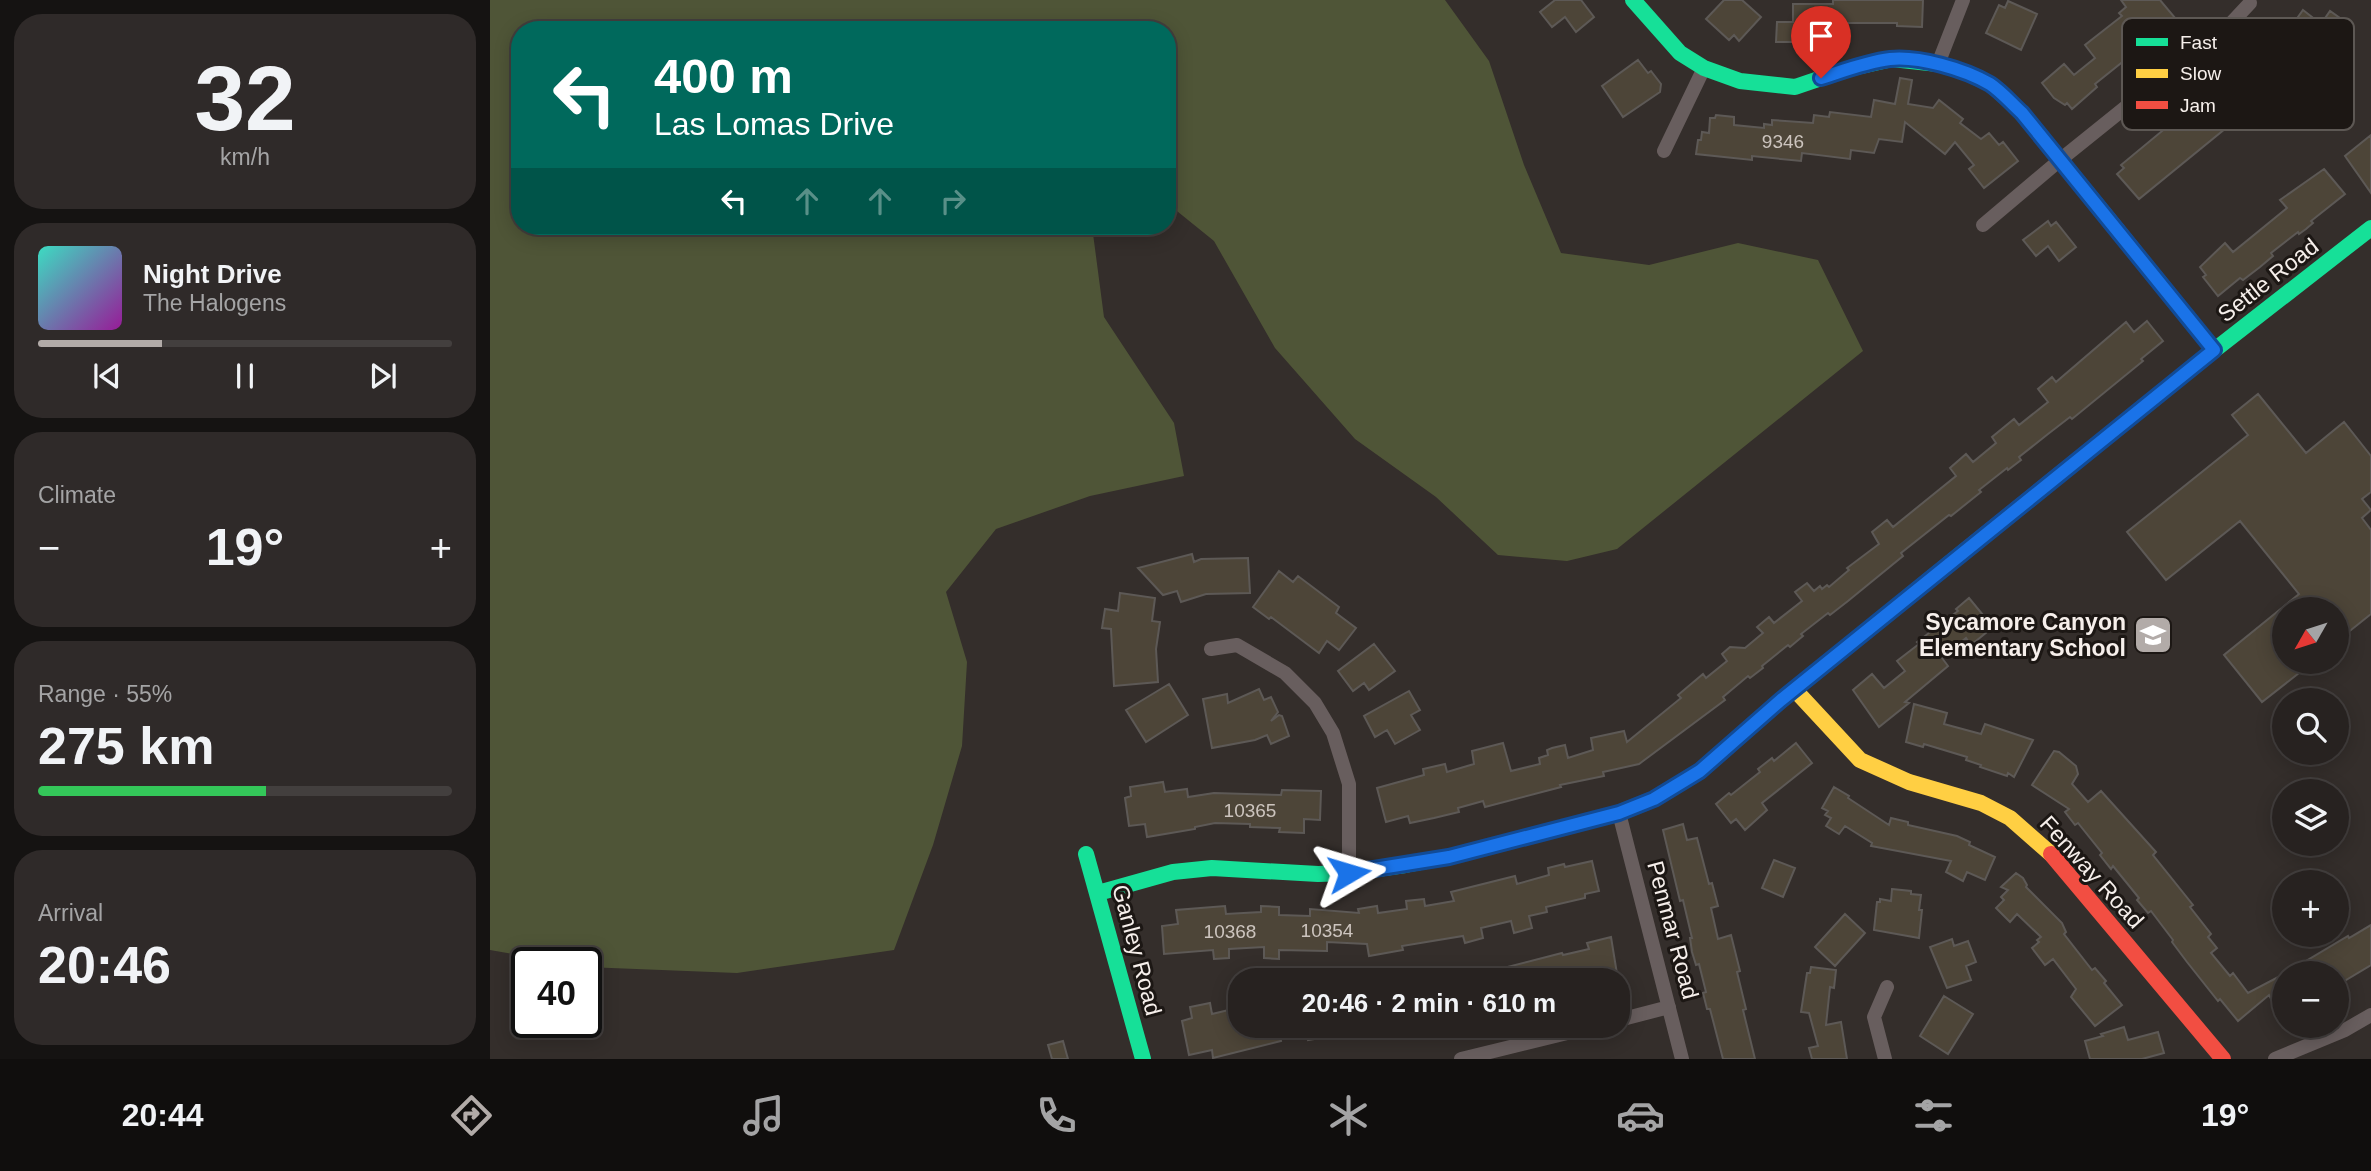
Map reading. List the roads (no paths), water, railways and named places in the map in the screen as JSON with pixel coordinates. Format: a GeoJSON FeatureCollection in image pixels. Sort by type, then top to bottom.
{"type":"FeatureCollection","features":[{"type":"Feature","properties":{"kind":"street"},"geometry":{"type":"LineString","coordinates":[[1633,0],[1669,43],[1704,68],[1740,81],[1795,87],[1848,69],[1892,59],[1938,64],[1965,72],[1992,85],[2022,113],[2214,350]]}},
{"type":"Feature","properties":{"kind":"street"},"geometry":{"type":"LineString","coordinates":[[1938,64],[1963,0]]}},
{"type":"Feature","properties":{"kind":"street"},"geometry":{"type":"LineString","coordinates":[[2236,18],[2250,3]]}},
{"type":"Feature","properties":{"kind":"street"},"geometry":{"type":"LineString","coordinates":[[1664,151],[1704,68]]}},
{"type":"Feature","properties":{"kind":"street"},"geometry":{"type":"LineString","coordinates":[[1983,225],[2122,110]]}},
{"type":"Feature","properties":{"kind":"street","name":"Settle Road"},"geometry":{"type":"LineString","coordinates":[[1098,893],[1173,872],[1212,868],[1318,874],[1349,873],[1449,857],[1619,813],[1654,799],[1700,771],[1795,690],[2214,350],[2371,228]]}},
{"type":"Feature","properties":{"kind":"street"},"geometry":{"type":"LineString","coordinates":[[1211,649],[1237,645],[1285,673],[1315,703],[1333,733],[1349,784],[1349,873]]}},
{"type":"Feature","properties":{"kind":"street","name":"Fenway Road"},"geometry":{"type":"LineString","coordinates":[[1795,690],[1860,760],[1909,782],[1981,803],[2010,818],[2049,852],[2223,1059]]}},
{"type":"Feature","properties":{"kind":"street","name":"Penmar Road"},"geometry":{"type":"LineString","coordinates":[[1619,813],[1682,1059]]}},
{"type":"Feature","properties":{"kind":"street","name":"Ganley Road"},"geometry":{"type":"LineString","coordinates":[[1086,854],[1143,1059]]}},
{"type":"Feature","properties":{"kind":"street"},"geometry":{"type":"LineString","coordinates":[[1885,1059],[1874,1017],[1887,987]]}},
{"type":"Feature","properties":{"kind":"street"},"geometry":{"type":"LineString","coordinates":[[1630,1017],[1669,1007]]}},
{"type":"Feature","properties":{"kind":"street"},"geometry":{"type":"LineString","coordinates":[[2274,1059],[2345,1030],[2371,1015]]}},
{"type":"Feature","properties":{"kind":"street"},"geometry":{"type":"LineString","coordinates":[[1461,1059],[1547,1038]]}},
{"type":"Feature","properties":{"kind":"place","name":"Sycamore Canyon Elementary School"},"geometry":{"type":"Point","coordinates":[2153,635]}}]}
